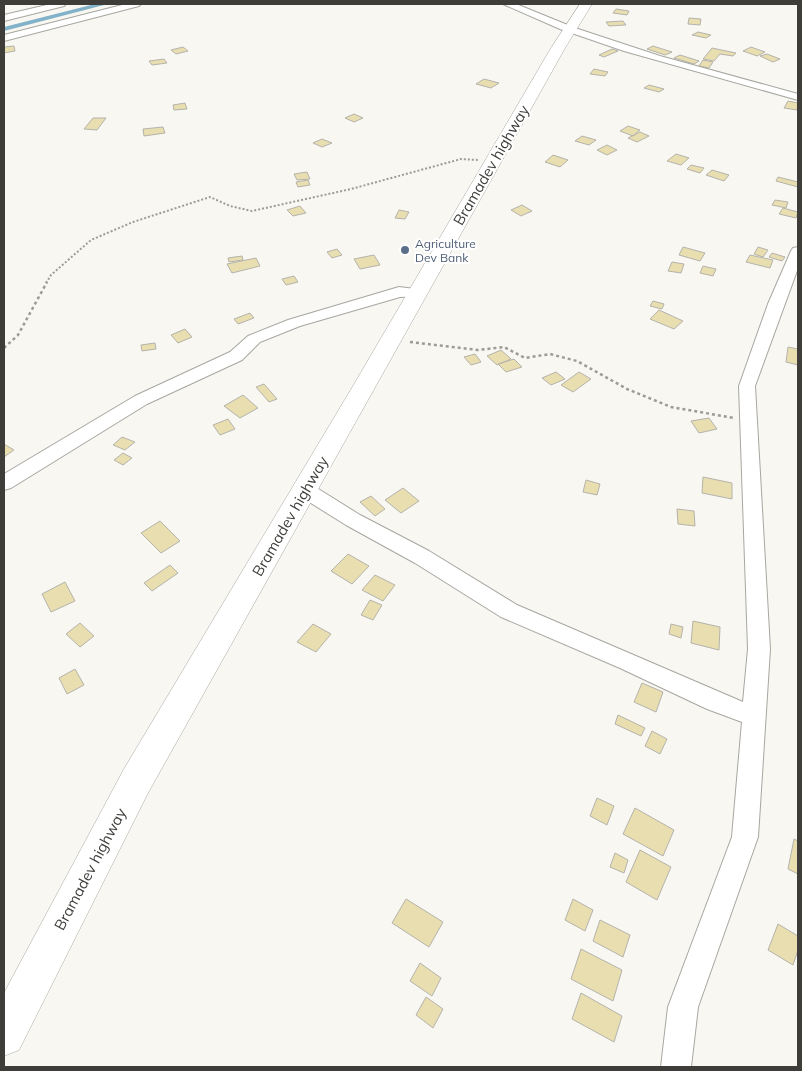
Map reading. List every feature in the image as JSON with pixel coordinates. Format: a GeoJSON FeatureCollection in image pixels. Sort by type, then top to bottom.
{"type":"FeatureCollection","features":[{"type":"Feature","properties":{"kind":"street"},"geometry":{"type":"LineString","coordinates":[[4,18],[61,4]]}},
{"type":"Feature","properties":{"kind":"street"},"geometry":{"type":"LineString","coordinates":[[4,38],[136,4]]}},
{"type":"Feature","properties":{"kind":"street"},"geometry":{"type":"LineString","coordinates":[[508,4],[571,30],[715,76],[798,97]]}},
{"type":"Feature","properties":{"kind":"street","name":"Bramadev highway"},"geometry":{"type":"LineString","coordinates":[[4,1035],[136,781],[558,48],[586,4]]}},
{"type":"Feature","properties":{"kind":"street"},"geometry":{"type":"LineString","coordinates":[[676,1067],[683,1007],[744,837],[759,649],[747,386],[776,304],[798,251]]}},
{"type":"Feature","properties":{"kind":"street"},"geometry":{"type":"LineString","coordinates":[[4,482],[140,400],[236,356],[254,339],[294,323],[399,292],[418,293]]}},
{"type":"Feature","properties":{"kind":"street"},"geometry":{"type":"LineString","coordinates":[[305,490],[353,520],[422,557],[508,610],[628,661],[714,702],[754,716]]}},
{"type":"Feature","properties":{"kind":"path"},"geometry":{"type":"LineString","coordinates":[[4,348],[18,335],[51,275],[91,240],[133,222],[210,197],[230,206],[252,211],[351,189],[461,159],[494,161]]}},
{"type":"Feature","properties":{"kind":"path"},"geometry":{"type":"LineString","coordinates":[[392,339],[442,347],[478,350],[504,347],[525,358],[550,354],[577,361],[627,389],[671,408],[749,421]]}},
{"type":"Feature","properties":{"kind":"building"},"geometry":{"type":"Polygon","coordinates":[[[616,9],[629,11],[627,15],[613,13],[616,9]]]}},
{"type":"Feature","properties":{"kind":"building"},"geometry":{"type":"Polygon","coordinates":[[[689,18],[701,19],[700,25],[688,24],[689,18]]]}},
{"type":"Feature","properties":{"kind":"building"},"geometry":{"type":"Polygon","coordinates":[[[623,21],[626,25],[609,26],[606,22],[623,21]]]}},
{"type":"Feature","properties":{"kind":"building"},"geometry":{"type":"Polygon","coordinates":[[[698,32],[711,35],[706,38],[692,35],[698,32]]]}},
{"type":"Feature","properties":{"kind":"building"},"geometry":{"type":"Polygon","coordinates":[[[14,46],[15,51],[4,53],[4,47],[14,46]]]}},
{"type":"Feature","properties":{"kind":"building"},"geometry":{"type":"Polygon","coordinates":[[[653,46],[672,52],[665,55],[647,49],[653,46]]]}},
{"type":"Feature","properties":{"kind":"building"},"geometry":{"type":"Polygon","coordinates":[[[183,47],[188,51],[176,54],[171,50],[183,47]]]}},
{"type":"Feature","properties":{"kind":"building"},"geometry":{"type":"Polygon","coordinates":[[[751,47],[765,52],[757,56],[743,51],[751,47]]]}},
{"type":"Feature","properties":{"kind":"building"},"geometry":{"type":"Polygon","coordinates":[[[712,48],[736,53],[733,56],[720,54],[714,61],[703,59],[712,48]]]}},
{"type":"Feature","properties":{"kind":"building"},"geometry":{"type":"Polygon","coordinates":[[[612,49],[618,51],[604,57],[599,55],[612,49]]]}},
{"type":"Feature","properties":{"kind":"building"},"geometry":{"type":"Polygon","coordinates":[[[767,54],[780,59],[773,62],[760,56],[767,54]]]}},
{"type":"Feature","properties":{"kind":"building"},"geometry":{"type":"Polygon","coordinates":[[[680,55],[699,61],[694,64],[674,58],[680,55]]]}},
{"type":"Feature","properties":{"kind":"building"},"geometry":{"type":"Polygon","coordinates":[[[164,59],[167,63],[152,65],[149,61],[164,59]]]}},
{"type":"Feature","properties":{"kind":"building"},"geometry":{"type":"Polygon","coordinates":[[[703,60],[713,62],[709,68],[699,66],[703,60]]]}},
{"type":"Feature","properties":{"kind":"building"},"geometry":{"type":"Polygon","coordinates":[[[594,69],[608,72],[605,76],[590,74],[594,69]]]}},
{"type":"Feature","properties":{"kind":"building"},"geometry":{"type":"Polygon","coordinates":[[[484,79],[499,83],[491,88],[476,84],[484,79]]]}},
{"type":"Feature","properties":{"kind":"building"},"geometry":{"type":"Polygon","coordinates":[[[649,85],[664,89],[659,92],[644,88],[649,85]]]}},
{"type":"Feature","properties":{"kind":"building"},"geometry":{"type":"Polygon","coordinates":[[[788,101],[798,103],[797,110],[784,108],[788,101]]]}},
{"type":"Feature","properties":{"kind":"building"},"geometry":{"type":"Polygon","coordinates":[[[185,103],[187,109],[174,110],[173,105],[185,103]]]}},
{"type":"Feature","properties":{"kind":"building"},"geometry":{"type":"Polygon","coordinates":[[[354,114],[363,118],[354,122],[345,118],[354,114]]]}},
{"type":"Feature","properties":{"kind":"building"},"geometry":{"type":"Polygon","coordinates":[[[93,118],[106,118],[97,130],[84,129],[93,118]]]}},
{"type":"Feature","properties":{"kind":"building"},"geometry":{"type":"Polygon","coordinates":[[[628,126],[640,130],[633,136],[620,131],[628,126]]]}},
{"type":"Feature","properties":{"kind":"building"},"geometry":{"type":"Polygon","coordinates":[[[163,127],[165,133],[144,136],[143,129],[163,127]]]}},
{"type":"Feature","properties":{"kind":"building"},"geometry":{"type":"Polygon","coordinates":[[[640,132],[649,136],[637,142],[628,138],[640,132]]]}},
{"type":"Feature","properties":{"kind":"building"},"geometry":{"type":"Polygon","coordinates":[[[582,136],[596,140],[589,145],[575,141],[582,136]]]}},
{"type":"Feature","properties":{"kind":"building"},"geometry":{"type":"Polygon","coordinates":[[[322,139],[332,143],[322,147],[313,143],[322,139]]]}},
{"type":"Feature","properties":{"kind":"building"},"geometry":{"type":"Polygon","coordinates":[[[607,145],[617,150],[607,155],[597,150],[607,145]]]}},
{"type":"Feature","properties":{"kind":"building"},"geometry":{"type":"Polygon","coordinates":[[[676,154],[689,158],[681,165],[667,161],[676,154]]]}},
{"type":"Feature","properties":{"kind":"building"},"geometry":{"type":"Polygon","coordinates":[[[553,155],[568,160],[560,167],[545,162],[553,155]]]}},
{"type":"Feature","properties":{"kind":"building"},"geometry":{"type":"Polygon","coordinates":[[[691,165],[704,168],[700,173],[687,169],[691,165]]]}},
{"type":"Feature","properties":{"kind":"building"},"geometry":{"type":"Polygon","coordinates":[[[712,170],[729,175],[724,181],[706,175],[712,170]]]}},
{"type":"Feature","properties":{"kind":"building"},"geometry":{"type":"Polygon","coordinates":[[[307,172],[310,179],[297,180],[294,174],[307,172]]]}},
{"type":"Feature","properties":{"kind":"building"},"geometry":{"type":"Polygon","coordinates":[[[778,177],[798,182],[798,187],[776,181],[778,177]]]}},
{"type":"Feature","properties":{"kind":"building"},"geometry":{"type":"Polygon","coordinates":[[[308,180],[310,185],[298,187],[296,182],[308,180]]]}},
{"type":"Feature","properties":{"kind":"building"},"geometry":{"type":"Polygon","coordinates":[[[775,200],[788,202],[786,208],[772,205],[775,200]]]}},
{"type":"Feature","properties":{"kind":"building"},"geometry":{"type":"Polygon","coordinates":[[[522,205],[532,211],[521,216],[511,210],[522,205]]]}},
{"type":"Feature","properties":{"kind":"building"},"geometry":{"type":"Polygon","coordinates":[[[300,206],[306,213],[293,216],[287,210],[300,206]]]}},
{"type":"Feature","properties":{"kind":"building"},"geometry":{"type":"Polygon","coordinates":[[[783,208],[798,212],[796,218],[779,214],[783,208]]]}},
{"type":"Feature","properties":{"kind":"building"},"geometry":{"type":"Polygon","coordinates":[[[399,210],[409,212],[405,219],[395,218],[399,210]]]}},
{"type":"Feature","properties":{"kind":"building"},"geometry":{"type":"Polygon","coordinates":[[[683,247],[705,253],[700,261],[679,255],[683,247]]]}},
{"type":"Feature","properties":{"kind":"building"},"geometry":{"type":"Polygon","coordinates":[[[758,247],[768,250],[763,257],[754,254],[758,247]]]}},
{"type":"Feature","properties":{"kind":"building"},"geometry":{"type":"Polygon","coordinates":[[[337,249],[342,255],[332,258],[327,252],[337,249]]]}},
{"type":"Feature","properties":{"kind":"building"},"geometry":{"type":"Polygon","coordinates":[[[772,253],[785,257],[782,261],[769,257],[772,253]]]}},
{"type":"Feature","properties":{"kind":"building"},"geometry":{"type":"Polygon","coordinates":[[[374,255],[380,265],[360,269],[354,259],[374,255]]]}},
{"type":"Feature","properties":{"kind":"building"},"geometry":{"type":"Polygon","coordinates":[[[750,255],[773,260],[770,268],[746,262],[750,255]]]}},
{"type":"Feature","properties":{"kind":"building"},"geometry":{"type":"Polygon","coordinates":[[[242,256],[243,260],[229,262],[228,258],[242,256]]]}},
{"type":"Feature","properties":{"kind":"building"},"geometry":{"type":"Polygon","coordinates":[[[256,258],[260,266],[232,273],[227,264],[256,258]]]}},
{"type":"Feature","properties":{"kind":"building"},"geometry":{"type":"Polygon","coordinates":[[[672,262],[684,264],[681,273],[668,271],[672,262]]]}},
{"type":"Feature","properties":{"kind":"building"},"geometry":{"type":"Polygon","coordinates":[[[703,266],[716,269],[713,276],[700,273],[703,266]]]}},
{"type":"Feature","properties":{"kind":"building"},"geometry":{"type":"Polygon","coordinates":[[[294,276],[298,282],[286,285],[282,279],[294,276]]]}},
{"type":"Feature","properties":{"kind":"building"},"geometry":{"type":"Polygon","coordinates":[[[653,301],[664,304],[662,309],[650,306],[653,301]]]}},
{"type":"Feature","properties":{"kind":"building"},"geometry":{"type":"Polygon","coordinates":[[[659,310],[683,321],[674,329],[650,319],[659,310]]]}},
{"type":"Feature","properties":{"kind":"building"},"geometry":{"type":"Polygon","coordinates":[[[250,313],[254,318],[238,324],[234,319],[250,313]]]}},
{"type":"Feature","properties":{"kind":"building"},"geometry":{"type":"Polygon","coordinates":[[[185,329],[192,337],[178,343],[171,335],[185,329]]]}},
{"type":"Feature","properties":{"kind":"building"},"geometry":{"type":"Polygon","coordinates":[[[155,343],[156,349],[142,351],[141,345],[155,343]]]}},
{"type":"Feature","properties":{"kind":"building"},"geometry":{"type":"Polygon","coordinates":[[[788,347],[798,349],[798,365],[786,362],[788,347]]]}},
{"type":"Feature","properties":{"kind":"building"},"geometry":{"type":"Polygon","coordinates":[[[501,350],[511,359],[497,365],[487,356],[501,350]]]}},
{"type":"Feature","properties":{"kind":"building"},"geometry":{"type":"Polygon","coordinates":[[[475,354],[481,362],[471,365],[464,357],[475,354]]]}},
{"type":"Feature","properties":{"kind":"building"},"geometry":{"type":"Polygon","coordinates":[[[514,359],[522,367],[506,372],[498,364],[514,359]]]}},
{"type":"Feature","properties":{"kind":"building"},"geometry":{"type":"Polygon","coordinates":[[[556,372],[565,379],[551,385],[542,378],[556,372]]]}},
{"type":"Feature","properties":{"kind":"building"},"geometry":{"type":"Polygon","coordinates":[[[579,372],[591,379],[573,392],[561,385],[579,372]]]}},
{"type":"Feature","properties":{"kind":"building"},"geometry":{"type":"Polygon","coordinates":[[[264,384],[277,399],[269,402],[256,387],[264,384]]]}},
{"type":"Feature","properties":{"kind":"building"},"geometry":{"type":"Polygon","coordinates":[[[243,395],[258,408],[240,418],[224,406],[243,395]]]}},
{"type":"Feature","properties":{"kind":"building"},"geometry":{"type":"Polygon","coordinates":[[[709,418],[717,429],[699,433],[691,421],[709,418]]]}},
{"type":"Feature","properties":{"kind":"building"},"geometry":{"type":"Polygon","coordinates":[[[228,419],[235,429],[220,435],[213,425],[228,419]]]}},
{"type":"Feature","properties":{"kind":"building"},"geometry":{"type":"Polygon","coordinates":[[[122,437],[135,442],[125,450],[113,445],[122,437]]]}},
{"type":"Feature","properties":{"kind":"building"},"geometry":{"type":"Polygon","coordinates":[[[4,444],[14,450],[4,457],[4,444]]]}},
{"type":"Feature","properties":{"kind":"building"},"geometry":{"type":"Polygon","coordinates":[[[123,453],[132,458],[123,465],[114,460],[123,453]]]}},
{"type":"Feature","properties":{"kind":"building"},"geometry":{"type":"Polygon","coordinates":[[[703,477],[732,483],[732,499],[702,493],[703,477]]]}},
{"type":"Feature","properties":{"kind":"building"},"geometry":{"type":"Polygon","coordinates":[[[586,480],[600,484],[597,495],[583,492],[586,480]]]}},
{"type":"Feature","properties":{"kind":"building"},"geometry":{"type":"Polygon","coordinates":[[[403,488],[419,501],[401,513],[385,500],[403,488]]]}},
{"type":"Feature","properties":{"kind":"building"},"geometry":{"type":"Polygon","coordinates":[[[371,496],[385,509],[375,516],[360,502],[371,496]]]}},
{"type":"Feature","properties":{"kind":"building"},"geometry":{"type":"Polygon","coordinates":[[[677,509],[694,511],[695,526],[678,524],[677,509]]]}},
{"type":"Feature","properties":{"kind":"building"},"geometry":{"type":"Polygon","coordinates":[[[160,521],[180,541],[161,553],[141,533],[160,521]]]}},
{"type":"Feature","properties":{"kind":"building"},"geometry":{"type":"Polygon","coordinates":[[[348,554],[369,566],[352,584],[331,571],[348,554]]]}},
{"type":"Feature","properties":{"kind":"building"},"geometry":{"type":"Polygon","coordinates":[[[170,565],[178,573],[152,591],[144,583],[170,565]]]}},
{"type":"Feature","properties":{"kind":"building"},"geometry":{"type":"Polygon","coordinates":[[[375,575],[395,585],[383,601],[362,590],[375,575]]]}},
{"type":"Feature","properties":{"kind":"building"},"geometry":{"type":"Polygon","coordinates":[[[65,582],[75,601],[51,612],[42,594],[65,582]]]}},
{"type":"Feature","properties":{"kind":"building"},"geometry":{"type":"Polygon","coordinates":[[[370,600],[382,605],[373,620],[361,615],[370,600]]]}},
{"type":"Feature","properties":{"kind":"building"},"geometry":{"type":"Polygon","coordinates":[[[693,621],[720,627],[719,650],[691,643],[693,621]]]}},
{"type":"Feature","properties":{"kind":"building"},"geometry":{"type":"Polygon","coordinates":[[[80,623],[94,636],[80,647],[66,634],[80,623]]]}},
{"type":"Feature","properties":{"kind":"building"},"geometry":{"type":"Polygon","coordinates":[[[313,624],[331,634],[316,652],[297,642],[313,624]]]}},
{"type":"Feature","properties":{"kind":"building"},"geometry":{"type":"Polygon","coordinates":[[[671,624],[683,627],[681,638],[669,634],[671,624]]]}},
{"type":"Feature","properties":{"kind":"building"},"geometry":{"type":"Polygon","coordinates":[[[75,669],[84,685],[67,694],[59,678],[75,669]]]}},
{"type":"Feature","properties":{"kind":"building"},"geometry":{"type":"Polygon","coordinates":[[[642,683],[663,692],[656,712],[634,702],[642,683]]]}},
{"type":"Feature","properties":{"kind":"building"},"geometry":{"type":"Polygon","coordinates":[[[618,715],[645,728],[641,736],[615,724],[618,715]]]}},
{"type":"Feature","properties":{"kind":"building"},"geometry":{"type":"Polygon","coordinates":[[[652,731],[667,739],[660,754],[645,746],[652,731]]]}},
{"type":"Feature","properties":{"kind":"building"},"geometry":{"type":"Polygon","coordinates":[[[597,798],[614,806],[607,825],[590,816],[597,798]]]}},
{"type":"Feature","properties":{"kind":"building"},"geometry":{"type":"Polygon","coordinates":[[[635,808],[674,830],[663,856],[623,834],[635,808]]]}},
{"type":"Feature","properties":{"kind":"building"},"geometry":{"type":"Polygon","coordinates":[[[794,839],[798,841],[798,874],[788,869],[794,839]]]}},
{"type":"Feature","properties":{"kind":"building"},"geometry":{"type":"Polygon","coordinates":[[[640,850],[671,867],[657,900],[626,882],[640,850]]]}},
{"type":"Feature","properties":{"kind":"building"},"geometry":{"type":"Polygon","coordinates":[[[615,853],[628,860],[624,873],[610,867],[615,853]]]}},
{"type":"Feature","properties":{"kind":"building"},"geometry":{"type":"Polygon","coordinates":[[[406,899],[443,922],[429,947],[392,923],[406,899]]]}},
{"type":"Feature","properties":{"kind":"building"},"geometry":{"type":"Polygon","coordinates":[[[573,899],[593,910],[585,931],[565,920],[573,899]]]}},
{"type":"Feature","properties":{"kind":"building"},"geometry":{"type":"Polygon","coordinates":[[[600,920],[630,935],[623,957],[593,941],[600,920]]]}},
{"type":"Feature","properties":{"kind":"building"},"geometry":{"type":"Polygon","coordinates":[[[778,924],[798,936],[798,950],[793,965],[768,950],[778,924]]]}},
{"type":"Feature","properties":{"kind":"building"},"geometry":{"type":"Polygon","coordinates":[[[581,949],[622,970],[613,1001],[571,979],[581,949]]]}},
{"type":"Feature","properties":{"kind":"building"},"geometry":{"type":"Polygon","coordinates":[[[420,963],[441,978],[432,996],[410,981],[420,963]]]}},
{"type":"Feature","properties":{"kind":"building"},"geometry":{"type":"Polygon","coordinates":[[[581,993],[622,1016],[614,1042],[572,1019],[581,993]]]}},
{"type":"Feature","properties":{"kind":"building"},"geometry":{"type":"Polygon","coordinates":[[[426,997],[443,1009],[433,1028],[416,1015],[426,997]]]}},
{"type":"Feature","properties":{"kind":"waterway"},"geometry":{"type":"LineString","coordinates":[[4,29],[104,4]]}},
{"type":"Feature","properties":{"kind":"place","name":"Agriculture Dev Bank"},"geometry":{"type":"Point","coordinates":[405,250]}}]}
